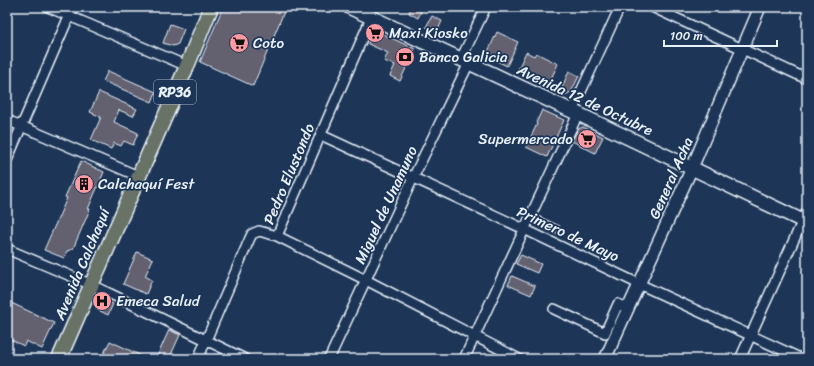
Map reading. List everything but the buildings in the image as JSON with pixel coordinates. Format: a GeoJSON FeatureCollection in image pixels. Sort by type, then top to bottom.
{"type":"FeatureCollection","features":[{"type":"Feature","properties":{"kind":"main road","name":"Avenida Calchaquí"},"geometry":{"type":"LineString","coordinates":[[59,359],[187,66],[211,7]]}},
{"type":"Feature","properties":{"kind":"main road","name":"Avenida 12 de Octubre"},"geometry":{"type":"LineString","coordinates":[[349,7],[692,168],[806,218]]}},
{"type":"Feature","properties":{"kind":"street"},"geometry":{"type":"LineString","coordinates":[[48,7],[187,66]]}},
{"type":"Feature","properties":{"kind":"street"},"geometry":{"type":"LineString","coordinates":[[7,160],[73,7]]}},
{"type":"Feature","properties":{"kind":"street","name":"Miguel de Unamuno"},"geometry":{"type":"LineString","coordinates":[[329,359],[413,178],[465,61],[486,7]]}},
{"type":"Feature","properties":{"kind":"street"},"geometry":{"type":"LineString","coordinates":[[464,359],[524,229],[620,7]]}},
{"type":"Feature","properties":{"kind":"street"},"geometry":{"type":"LineString","coordinates":[[652,7],[807,79]]}},
{"type":"Feature","properties":{"kind":"street","name":"General Acha"},"geometry":{"type":"LineString","coordinates":[[605,359],[692,168],[760,7]]}},
{"type":"Feature","properties":{"kind":"street","name":"Pedro Elustondo"},"geometry":{"type":"LineString","coordinates":[[198,359],[252,234],[259,231],[277,236],[371,18]]}},
{"type":"Feature","properties":{"kind":"street"},"geometry":{"type":"LineString","coordinates":[[7,120],[138,176]]}},
{"type":"Feature","properties":{"kind":"street","name":"Primero de Mayo"},"geometry":{"type":"LineString","coordinates":[[321,135],[802,359]]}},
{"type":"Feature","properties":{"kind":"street"},"geometry":{"type":"LineString","coordinates":[[740,359],[806,218]]}},
{"type":"Feature","properties":{"kind":"street"},"geometry":{"type":"LineString","coordinates":[[277,236],[519,359]]}},
{"type":"Feature","properties":{"kind":"street"},"geometry":{"type":"LineString","coordinates":[[7,249],[92,285],[245,359]]}},
{"type":"Feature","properties":{"kind":"street"},"geometry":{"type":"LineString","coordinates":[[554,309],[605,333],[618,304],[628,308]]}},
{"type":"Feature","properties":{"kind":"place","name":"Maxi Kiosko"},"geometry":{"type":"Point","coordinates":[375,33]}},
{"type":"Feature","properties":{"kind":"place","name":"Coto"},"geometry":{"type":"Point","coordinates":[239,43]}},
{"type":"Feature","properties":{"kind":"place","name":"Banco Galicia"},"geometry":{"type":"Point","coordinates":[405,57]}},
{"type":"Feature","properties":{"kind":"place","name":"Supermercado"},"geometry":{"type":"Point","coordinates":[587,139]}},
{"type":"Feature","properties":{"kind":"place","name":"Calchaquí Fest"},"geometry":{"type":"Point","coordinates":[84,184]}},
{"type":"Feature","properties":{"kind":"place","name":"Emeca Salud"},"geometry":{"type":"Point","coordinates":[102,301]}}]}
